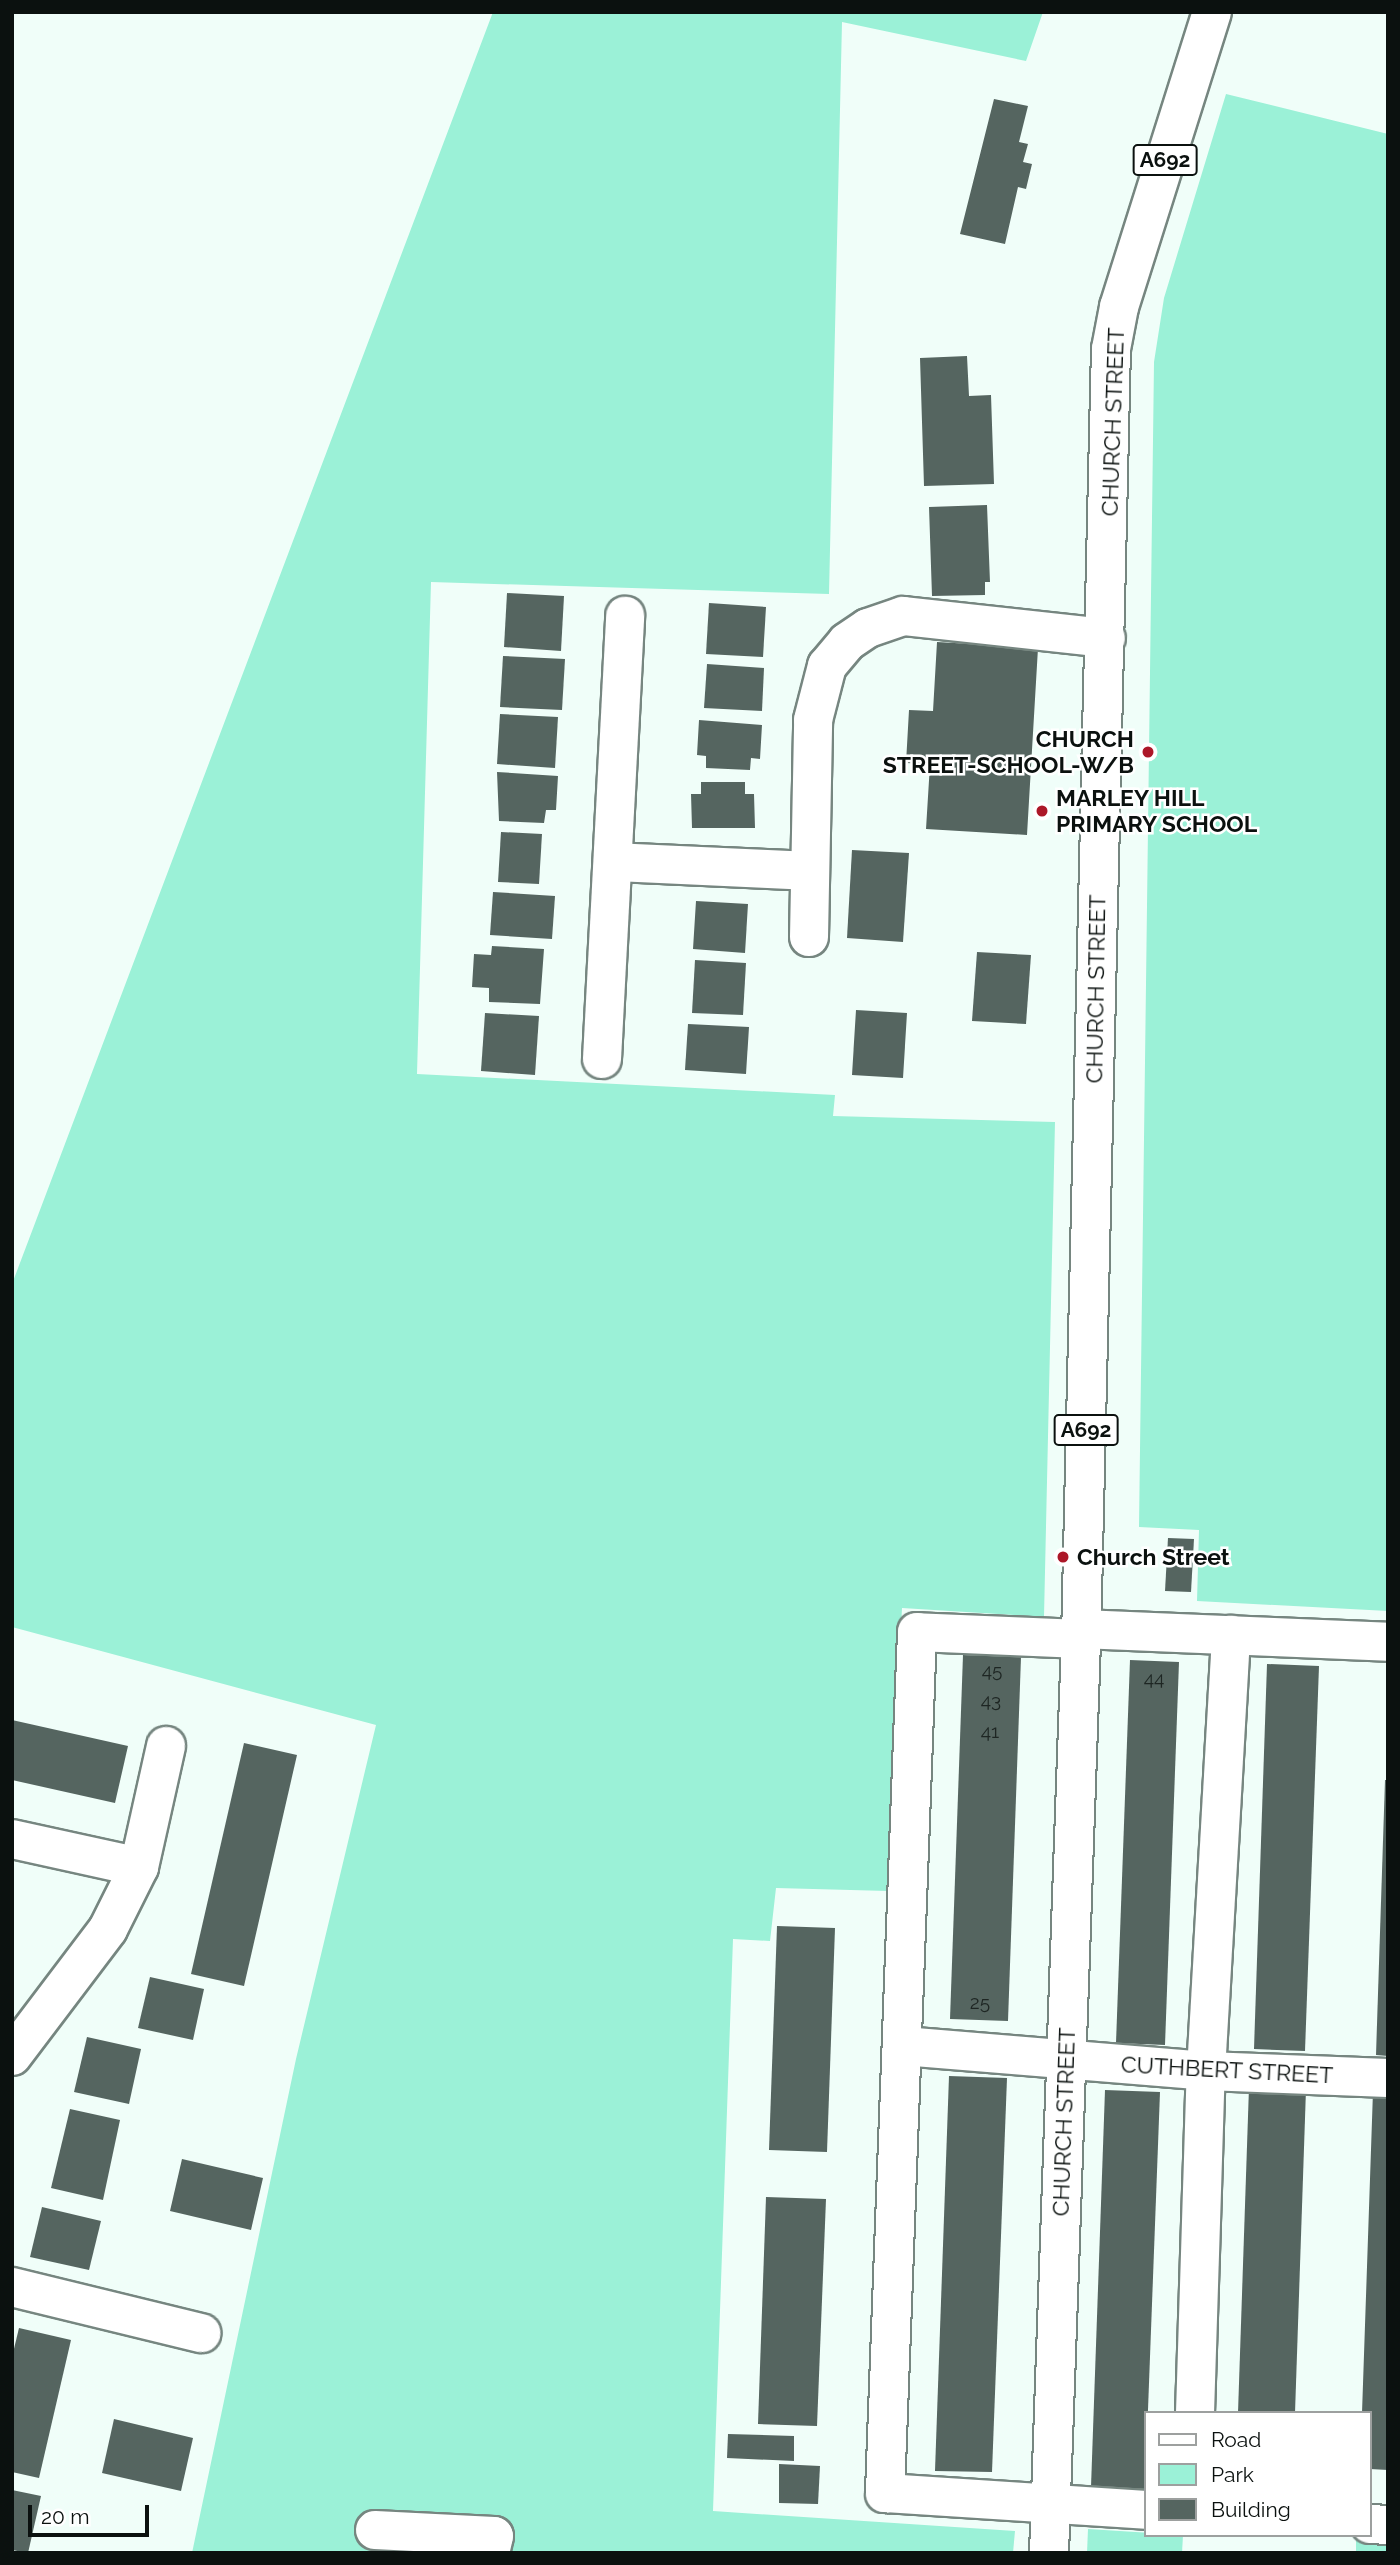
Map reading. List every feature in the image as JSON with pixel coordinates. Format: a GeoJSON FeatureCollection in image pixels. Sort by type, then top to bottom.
{"type":"FeatureCollection","features":[{"type":"Feature","properties":{"kind":"main road","name":"CHURCH STREET"},"geometry":{"type":"LineString","coordinates":[[1049,2553],[1081,1634],[1111,349],[1119,307],[1212,12]]}},
{"type":"Feature","properties":{"kind":"main road"},"geometry":{"type":"LineString","coordinates":[[601,1059],[614,862],[625,616]]}},
{"type":"Feature","properties":{"kind":"main road"},"geometry":{"type":"LineString","coordinates":[[809,937],[813,720],[827,666],[847,642],[868,628],[902,616],[931,617],[1106,638]]}},
{"type":"Feature","properties":{"kind":"main road"},"geometry":{"type":"LineString","coordinates":[[614,862],[809,871]]}},
{"type":"Feature","properties":{"kind":"main road"},"geometry":{"type":"LineString","coordinates":[[1144,2510],[885,2493],[917,1632],[1231,1635],[1388,1642]]}},
{"type":"Feature","properties":{"kind":"main road"},"geometry":{"type":"LineString","coordinates":[[1195,2411],[1206,2071],[1231,1635]]}},
{"type":"Feature","properties":{"kind":"main road"},"geometry":{"type":"LineString","coordinates":[[12,2056],[108,1929],[139,1867],[166,1746]]}},
{"type":"Feature","properties":{"kind":"main road"},"geometry":{"type":"LineString","coordinates":[[12,1839],[139,1867]]}},
{"type":"Feature","properties":{"kind":"main road","name":"CUTHBERT STREET"},"geometry":{"type":"LineString","coordinates":[[903,2046],[1206,2071],[1388,2078]]}},
{"type":"Feature","properties":{"kind":"main road"},"geometry":{"type":"LineString","coordinates":[[12,2287],[201,2333]]}},
{"type":"Feature","properties":{"kind":"main road"},"geometry":{"type":"LineString","coordinates":[[376,2530],[494,2536],[490,2553]]}},
{"type":"Feature","properties":{"kind":"green space"},"geometry":{"type":"Polygon","coordinates":[[[493,12],[1043,12],[1026,61],[842,22],[829,594],[431,582],[417,1074],[835,1095],[833,1116],[1055,1122],[1044,1617],[902,1608],[888,1891],[776,1888],[770,1941],[733,1939],[713,2511],[1015,2531],[1013,2553],[192,2553],[296,2059],[376,1725],[12,1627],[12,1284],[493,12]]]}},
{"type":"Feature","properties":{"kind":"green space"},"geometry":{"type":"Polygon","coordinates":[[[1226,94],[1388,134],[1388,1611],[1197,1601],[1199,1530],[1139,1527],[1154,362],[1164,298],[1226,94]]]}},
{"type":"Feature","properties":{"kind":"green space"},"geometry":{"type":"Polygon","coordinates":[[[1088,2529],[1144,2533],[1144,2537],[1183,2537],[1182,2553],[1087,2553],[1088,2529]]]}},
{"type":"Feature","properties":{"kind":"green space"},"geometry":{"type":"Polygon","coordinates":[[[1356,2538],[1388,2539],[1388,2553],[1356,2553],[1356,2538]]]}},
{"type":"Feature","properties":{"kind":"building"},"geometry":{"type":"Polygon","coordinates":[[[994,99],[1028,106],[1019,142],[1028,144],[1023,162],[1032,164],[1026,189],[1018,187],[1005,244],[960,234],[994,99]]]}},
{"type":"Feature","properties":{"kind":"building"},"geometry":{"type":"Polygon","coordinates":[[[967,356],[969,396],[991,395],[994,484],[924,486],[920,358],[967,356]]]}},
{"type":"Feature","properties":{"kind":"building"},"geometry":{"type":"Polygon","coordinates":[[[987,505],[990,582],[985,582],[985,595],[932,596],[929,507],[987,505]]]}},
{"type":"Feature","properties":{"kind":"building"},"geometry":{"type":"Polygon","coordinates":[[[507,593],[564,596],[561,651],[504,647],[507,593]]]}},
{"type":"Feature","properties":{"kind":"building"},"geometry":{"type":"Polygon","coordinates":[[[709,603],[766,607],[763,657],[706,654],[709,603]]]}},
{"type":"Feature","properties":{"kind":"building"},"geometry":{"type":"Polygon","coordinates":[[[937,642],[1038,648],[1027,835],[926,829],[930,764],[906,763],[909,710],[933,711],[937,642]]]}},
{"type":"Feature","properties":{"kind":"building"},"geometry":{"type":"Polygon","coordinates":[[[503,656],[565,659],[562,710],[500,707],[503,656]]]}},
{"type":"Feature","properties":{"kind":"building"},"geometry":{"type":"Polygon","coordinates":[[[707,664],[764,668],[762,711],[704,708],[707,664]]]}},
{"type":"Feature","properties":{"kind":"building"},"geometry":{"type":"Polygon","coordinates":[[[500,714],[558,717],[555,768],[497,764],[500,714]]]}},
{"type":"Feature","properties":{"kind":"building"},"geometry":{"type":"Polygon","coordinates":[[[699,720],[762,725],[760,759],[751,758],[750,770],[706,768],[706,756],[697,755],[699,720]]]}},
{"type":"Feature","properties":{"kind":"building"},"geometry":{"type":"Polygon","coordinates":[[[497,772],[558,776],[556,810],[546,810],[544,823],[499,821],[497,772]]]}},
{"type":"Feature","properties":{"kind":"building"},"geometry":{"type":"Polygon","coordinates":[[[701,782],[745,782],[745,794],[754,794],[755,828],[692,828],[691,794],[701,794],[701,782]]]}},
{"type":"Feature","properties":{"kind":"building"},"geometry":{"type":"Polygon","coordinates":[[[501,832],[542,834],[539,884],[498,882],[501,832]]]}},
{"type":"Feature","properties":{"kind":"building"},"geometry":{"type":"Polygon","coordinates":[[[852,850],[909,853],[903,942],[847,938],[852,850]]]}},
{"type":"Feature","properties":{"kind":"building"},"geometry":{"type":"Polygon","coordinates":[[[493,892],[555,896],[552,939],[490,935],[493,892]]]}},
{"type":"Feature","properties":{"kind":"building"},"geometry":{"type":"Polygon","coordinates":[[[696,901],[748,904],[745,953],[693,949],[696,901]]]}},
{"type":"Feature","properties":{"kind":"building"},"geometry":{"type":"Polygon","coordinates":[[[492,946],[544,949],[540,1004],[489,1002],[489,988],[472,987],[474,954],[491,955],[492,946]]]}},
{"type":"Feature","properties":{"kind":"building"},"geometry":{"type":"Polygon","coordinates":[[[977,952],[1031,955],[1026,1024],[972,1021],[977,952]]]}},
{"type":"Feature","properties":{"kind":"building"},"geometry":{"type":"Polygon","coordinates":[[[695,960],[746,963],[743,1015],[692,1013],[695,960]]]}},
{"type":"Feature","properties":{"kind":"building"},"geometry":{"type":"Polygon","coordinates":[[[856,1010],[907,1013],[903,1078],[852,1075],[856,1010]]]}},
{"type":"Feature","properties":{"kind":"building"},"geometry":{"type":"Polygon","coordinates":[[[485,1013],[539,1016],[535,1075],[481,1071],[485,1013]]]}},
{"type":"Feature","properties":{"kind":"building"},"geometry":{"type":"Polygon","coordinates":[[[688,1024],[749,1027],[746,1074],[685,1070],[688,1024]]]}},
{"type":"Feature","properties":{"kind":"building"},"geometry":{"type":"Polygon","coordinates":[[[1168,1538],[1194,1539],[1191,1592],[1165,1591],[1168,1538]]]}},
{"type":"Feature","properties":{"kind":"building"},"geometry":{"type":"Polygon","coordinates":[[[963,1655],[1021,1657],[1008,2021],[950,2019],[963,1655]]]}},
{"type":"Feature","properties":{"kind":"building"},"geometry":{"type":"Polygon","coordinates":[[[1130,1660],[1179,1662],[1165,2045],[1116,2043],[1130,1660]]]}},
{"type":"Feature","properties":{"kind":"building"},"geometry":{"type":"Polygon","coordinates":[[[1267,1664],[1319,1666],[1305,2051],[1254,2049],[1267,1664]]]}},
{"type":"Feature","properties":{"kind":"building"},"geometry":{"type":"Polygon","coordinates":[[[12,1720],[128,1746],[115,1803],[12,1780],[12,1720]]]}},
{"type":"Feature","properties":{"kind":"building"},"geometry":{"type":"Polygon","coordinates":[[[244,1743],[297,1755],[244,1986],[191,1974],[244,1743]]]}},
{"type":"Feature","properties":{"kind":"building"},"geometry":{"type":"Polygon","coordinates":[[[1385,1780],[1388,1780],[1388,2056],[1376,2055],[1385,1780]]]}},
{"type":"Feature","properties":{"kind":"building"},"geometry":{"type":"Polygon","coordinates":[[[777,1926],[835,1928],[827,2152],[769,2150],[777,1926]]]}},
{"type":"Feature","properties":{"kind":"building"},"geometry":{"type":"Polygon","coordinates":[[[150,1977],[204,1989],[193,2040],[138,2028],[150,1977]]]}},
{"type":"Feature","properties":{"kind":"building"},"geometry":{"type":"Polygon","coordinates":[[[87,2037],[141,2049],[129,2104],[74,2092],[87,2037]]]}},
{"type":"Feature","properties":{"kind":"building"},"geometry":{"type":"Polygon","coordinates":[[[949,2076],[1007,2078],[992,2472],[935,2471],[949,2076]]]}},
{"type":"Feature","properties":{"kind":"building"},"geometry":{"type":"Polygon","coordinates":[[[1249,2087],[1306,2089],[1295,2411],[1238,2411],[1249,2087]]]}},
{"type":"Feature","properties":{"kind":"building"},"geometry":{"type":"Polygon","coordinates":[[[1105,2090],[1160,2092],[1148,2411],[1144,2411],[1144,2489],[1091,2487],[1105,2090]]]}},
{"type":"Feature","properties":{"kind":"building"},"geometry":{"type":"Polygon","coordinates":[[[1373,2091],[1388,2091],[1388,2470],[1372,2469],[1372,2411],[1362,2411],[1373,2091]]]}},
{"type":"Feature","properties":{"kind":"building"},"geometry":{"type":"Polygon","coordinates":[[[70,2109],[120,2120],[103,2200],[51,2188],[70,2109]]]}},
{"type":"Feature","properties":{"kind":"building"},"geometry":{"type":"Polygon","coordinates":[[[182,2159],[263,2178],[251,2230],[170,2211],[182,2159]]]}},
{"type":"Feature","properties":{"kind":"building"},"geometry":{"type":"Polygon","coordinates":[[[766,2197],[826,2199],[817,2426],[758,2424],[766,2197]]]}},
{"type":"Feature","properties":{"kind":"building"},"geometry":{"type":"Polygon","coordinates":[[[42,2207],[101,2221],[89,2270],[30,2257],[42,2207]]]}},
{"type":"Feature","properties":{"kind":"building"},"geometry":{"type":"Polygon","coordinates":[[[19,2328],[71,2340],[39,2478],[12,2472],[12,2357],[19,2328]]]}},
{"type":"Feature","properties":{"kind":"building"},"geometry":{"type":"Polygon","coordinates":[[[114,2419],[193,2438],[181,2491],[102,2473],[114,2419]]]}},
{"type":"Feature","properties":{"kind":"building"},"geometry":{"type":"Polygon","coordinates":[[[728,2434],[794,2436],[794,2461],[727,2458],[728,2434]]]}},
{"type":"Feature","properties":{"kind":"building"},"geometry":{"type":"Polygon","coordinates":[[[779,2464],[820,2466],[818,2504],[779,2503],[779,2464]]]}},
{"type":"Feature","properties":{"kind":"building"},"geometry":{"type":"Polygon","coordinates":[[[12,2490],[41,2496],[28,2553],[12,2550],[12,2490]]]}},
{"type":"Feature","properties":{"kind":"place","name":"CHURCH STREET-SCHOOL-W/B"},"geometry":{"type":"Point","coordinates":[1148,752]}},
{"type":"Feature","properties":{"kind":"place","name":"MARLEY HILL PRIMARY SCHOOL"},"geometry":{"type":"Point","coordinates":[1042,811]}},
{"type":"Feature","properties":{"kind":"place","name":"Church Street"},"geometry":{"type":"Point","coordinates":[1063,1557]}}]}
